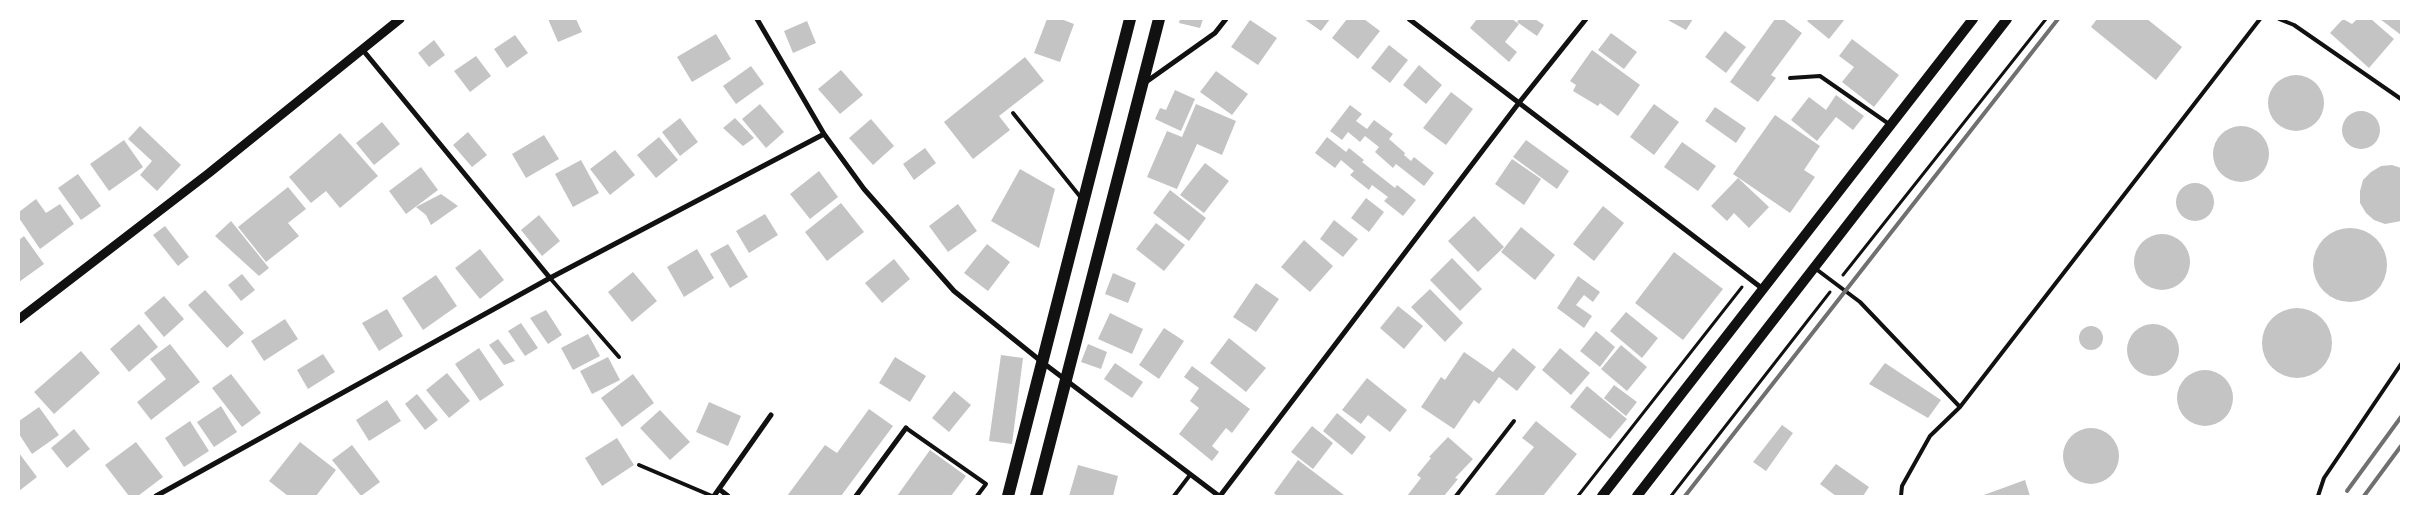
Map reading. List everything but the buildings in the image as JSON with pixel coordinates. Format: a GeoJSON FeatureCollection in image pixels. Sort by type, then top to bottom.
{"type":"FeatureCollection","features":[{"type":"Feature","properties":{"kind":"main road"},"geometry":{"type":"LineString","coordinates":[[1008,496],[1130,19]]}},
{"type":"Feature","properties":{"kind":"main road"},"geometry":{"type":"LineString","coordinates":[[1036,496],[1068,380],[1159,19]]}},
{"type":"Feature","properties":{"kind":"main road"},"geometry":{"type":"LineString","coordinates":[[1636,496],[2006,19]]}},
{"type":"Feature","properties":{"kind":"main road"},"geometry":{"type":"LineString","coordinates":[[1602,496],[1890,126],[1969,20]]}},
{"type":"Feature","properties":{"kind":"street"},"geometry":{"type":"LineString","coordinates":[[19,319],[209,173],[400,19]]}},
{"type":"Feature","properties":{"kind":"street"},"geometry":{"type":"LineString","coordinates":[[757,19],[824,134],[864,190],[954,291],[1042,362],[1220,496],[1518,104],[1586,19]]}},
{"type":"Feature","properties":{"kind":"street"},"geometry":{"type":"LineString","coordinates":[[1144,84],[1215,33],[1226,19]]}},
{"type":"Feature","properties":{"kind":"street"},"geometry":{"type":"LineString","coordinates":[[1409,19],[1748,280],[1763,289]]}},
{"type":"Feature","properties":{"kind":"street"},"geometry":{"type":"LineString","coordinates":[[362,49],[550,278]]}},
{"type":"Feature","properties":{"kind":"street"},"geometry":{"type":"LineString","coordinates":[[156,496],[550,278],[824,134]]}},
{"type":"Feature","properties":{"kind":"street"},"geometry":{"type":"LineString","coordinates":[[713,496],[771,415]]}},
{"type":"Feature","properties":{"kind":"street"},"geometry":{"type":"LineString","coordinates":[[856,496],[906,428]]}},
{"type":"Feature","properties":{"kind":"street"},"geometry":{"type":"LineString","coordinates":[[719,490],[728,496]]}},
{"type":"Feature","properties":{"kind":"lane"},"geometry":{"type":"LineString","coordinates":[[1901,496],[1902,486],[1930,436],[1960,407],[2260,19]]}},
{"type":"Feature","properties":{"kind":"lane"},"geometry":{"type":"LineString","coordinates":[[2279,19],[2294,25],[2401,99]]}},
{"type":"Feature","properties":{"kind":"lane"},"geometry":{"type":"LineString","coordinates":[[1790,78],[1820,76],[1890,126]]}},
{"type":"Feature","properties":{"kind":"lane"},"geometry":{"type":"LineString","coordinates":[[1013,113],[1083,201]]}},
{"type":"Feature","properties":{"kind":"lane"},"geometry":{"type":"LineString","coordinates":[[1814,267],[1860,302],[1960,407]]}},
{"type":"Feature","properties":{"kind":"lane"},"geometry":{"type":"LineString","coordinates":[[550,278],[619,356]]}},
{"type":"Feature","properties":{"kind":"lane"},"geometry":{"type":"LineString","coordinates":[[2318,496],[2324,478],[2401,364]]}},
{"type":"Feature","properties":{"kind":"lane"},"geometry":{"type":"LineString","coordinates":[[1456,496],[1514,421]]}},
{"type":"Feature","properties":{"kind":"lane"},"geometry":{"type":"LineString","coordinates":[[906,428],[986,484],[977,496]]}},
{"type":"Feature","properties":{"kind":"lane"},"geometry":{"type":"LineString","coordinates":[[639,465],[713,496]]}},
{"type":"Feature","properties":{"kind":"lane"},"geometry":{"type":"LineString","coordinates":[[1174,496],[1190,475]]}},
{"type":"Feature","properties":{"kind":"path"},"geometry":{"type":"LineString","coordinates":[[1671,496],[2046,19]]}},
{"type":"Feature","properties":{"kind":"path"},"geometry":{"type":"LineString","coordinates":[[1578,496],[1748,280]]}},
{"type":"Feature","properties":{"kind":"railway"},"geometry":{"type":"LineString","coordinates":[[1685,496],[2058,19]]}},
{"type":"Feature","properties":{"kind":"railway"},"geometry":{"type":"LineString","coordinates":[[2347,491],[2401,417]]}},
{"type":"Feature","properties":{"kind":"railway"},"geometry":{"type":"LineString","coordinates":[[2364,496],[2401,446]]}}]}
